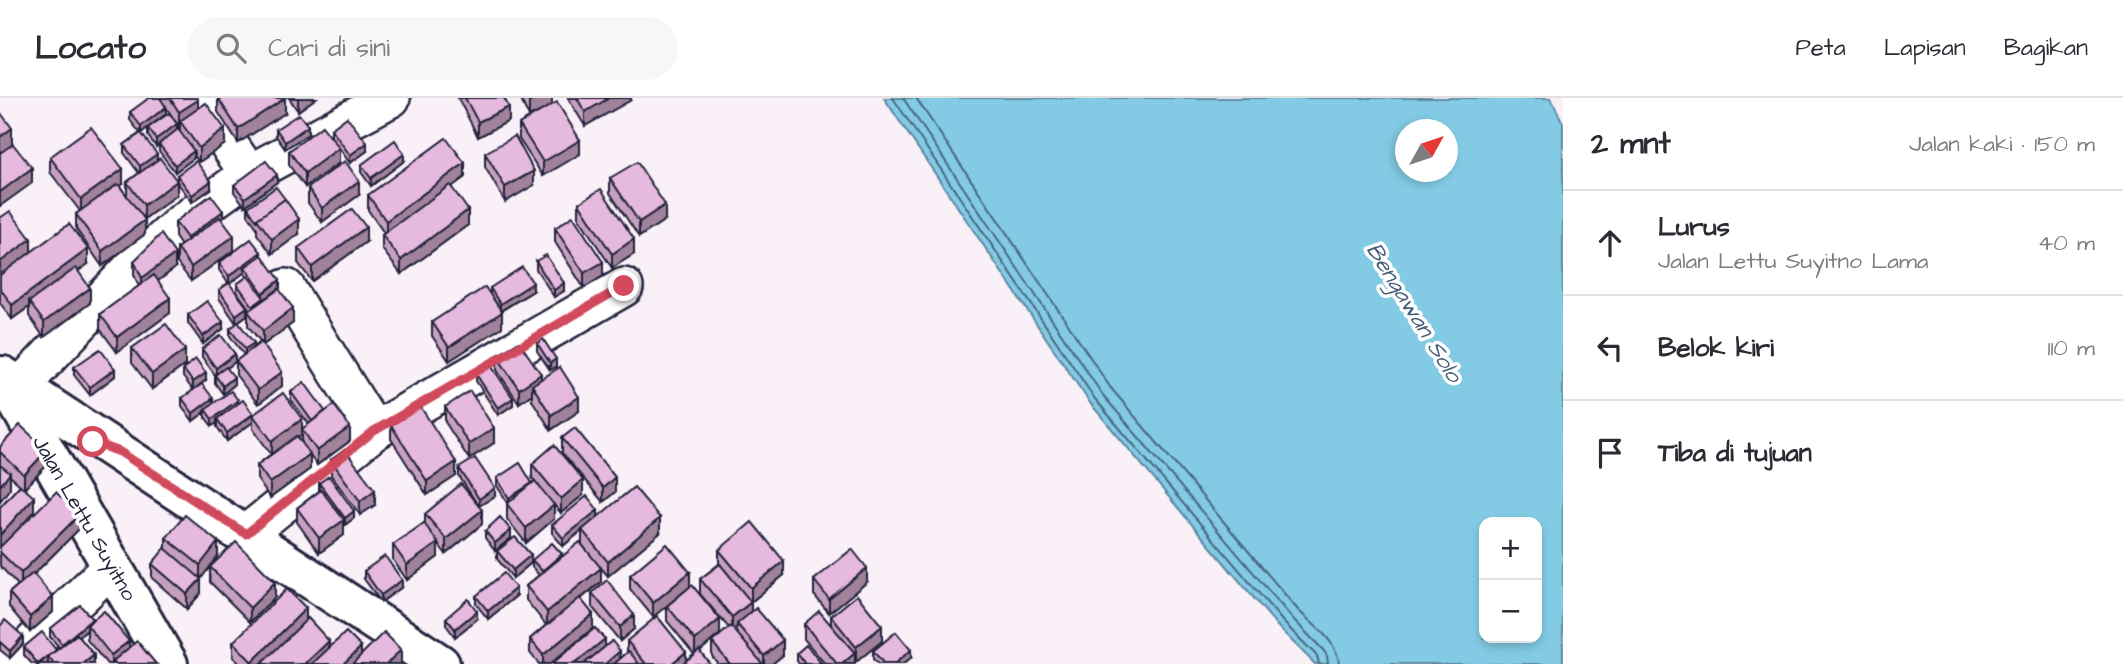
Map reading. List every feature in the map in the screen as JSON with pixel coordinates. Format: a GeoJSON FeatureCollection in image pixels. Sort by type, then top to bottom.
{"type":"FeatureCollection","features":[{"type":"Feature","properties":{"kind":"main road"},"geometry":{"type":"LineString","coordinates":[[7,379],[440,664]]}},
{"type":"Feature","properties":{"kind":"main road","name":"Jalan Lettu Suyitno"},"geometry":{"type":"LineString","coordinates":[[7,379],[169,664]]}},
{"type":"Feature","properties":{"kind":"main road"},"geometry":{"type":"LineString","coordinates":[[71,492],[68,472],[74,451],[83,444],[93,442],[120,452]]}},
{"type":"Feature","properties":{"kind":"street"},"geometry":{"type":"LineString","coordinates":[[197,98],[249,174]]}},
{"type":"Feature","properties":{"kind":"street"},"geometry":{"type":"LineString","coordinates":[[7,379],[180,225],[249,174],[391,98]]}},
{"type":"Feature","properties":{"kind":"street"},"geometry":{"type":"LineString","coordinates":[[246,534],[374,431],[624,286]]}},
{"type":"Feature","properties":{"kind":"street"},"geometry":{"type":"LineString","coordinates":[[286,288],[374,431]]}},
{"type":"Feature","properties":{"kind":"street"},"geometry":{"type":"LineString","coordinates":[[11,664],[112,566]]}},
{"type":"Feature","properties":{"kind":"water","name":"Bengawan Solo"},"geometry":{"type":"Polygon","coordinates":[[[884,98],[1551,98],[1563,123],[1563,664],[1315,664],[1279,628],[1090,403],[884,98]]]}},
{"type":"Feature","properties":{"kind":"building"},"geometry":{"type":"Polygon","coordinates":[[[149,98],[160,98],[166,107],[141,126],[130,112],[149,98]]]}},
{"type":"Feature","properties":{"kind":"building"},"geometry":{"type":"Polygon","coordinates":[[[170,98],[197,98],[198,100],[179,112],[170,98]]]}},
{"type":"Feature","properties":{"kind":"building"},"geometry":{"type":"Polygon","coordinates":[[[218,98],[285,98],[238,129],[218,98]]]}},
{"type":"Feature","properties":{"kind":"building"},"geometry":{"type":"Polygon","coordinates":[[[465,98],[504,98],[509,107],[478,122],[465,98]]]}},
{"type":"Feature","properties":{"kind":"building"},"geometry":{"type":"Polygon","coordinates":[[[577,98],[609,98],[585,112],[577,98]]]}},
{"type":"Feature","properties":{"kind":"building"},"geometry":{"type":"Polygon","coordinates":[[[557,102],[580,140],[543,162],[519,124],[557,102]]]}},
{"type":"Feature","properties":{"kind":"building"},"geometry":{"type":"Polygon","coordinates":[[[206,103],[225,129],[199,148],[180,121],[206,103]]]}},
{"type":"Feature","properties":{"kind":"building"},"geometry":{"type":"Polygon","coordinates":[[[0,112],[12,128],[0,137],[0,112]]]}},
{"type":"Feature","properties":{"kind":"building"},"geometry":{"type":"Polygon","coordinates":[[[169,113],[177,124],[156,139],[148,128],[169,113]]]}},
{"type":"Feature","properties":{"kind":"building"},"geometry":{"type":"Polygon","coordinates":[[[299,114],[308,126],[285,142],[276,129],[299,114]]]}},
{"type":"Feature","properties":{"kind":"building"},"geometry":{"type":"Polygon","coordinates":[[[347,117],[367,143],[350,155],[331,129],[347,117]]]}},
{"type":"Feature","properties":{"kind":"building"},"geometry":{"type":"Polygon","coordinates":[[[322,126],[339,148],[305,173],[289,151],[322,126]]]}},
{"type":"Feature","properties":{"kind":"building"},"geometry":{"type":"Polygon","coordinates":[[[91,127],[123,169],[81,199],[50,157],[91,127]]]}},
{"type":"Feature","properties":{"kind":"building"},"geometry":{"type":"Polygon","coordinates":[[[178,129],[194,151],[175,165],[159,144],[178,129]]]}},
{"type":"Feature","properties":{"kind":"building"},"geometry":{"type":"Polygon","coordinates":[[[141,133],[157,154],[140,166],[124,145],[141,133]]]}},
{"type":"Feature","properties":{"kind":"building"},"geometry":{"type":"Polygon","coordinates":[[[515,136],[534,171],[505,187],[485,153],[515,136]]]}},
{"type":"Feature","properties":{"kind":"building"},"geometry":{"type":"Polygon","coordinates":[[[446,138],[465,163],[386,221],[368,195],[446,138]]]}},
{"type":"Feature","properties":{"kind":"building"},"geometry":{"type":"Polygon","coordinates":[[[395,140],[404,154],[371,178],[361,165],[395,140]]]}},
{"type":"Feature","properties":{"kind":"building"},"geometry":{"type":"Polygon","coordinates":[[[13,144],[32,168],[0,192],[0,153],[13,144]]]}},
{"type":"Feature","properties":{"kind":"building"},"geometry":{"type":"Polygon","coordinates":[[[160,158],[177,181],[144,205],[127,182],[160,158]]]}},
{"type":"Feature","properties":{"kind":"building"},"geometry":{"type":"Polygon","coordinates":[[[196,161],[211,181],[192,195],[177,175],[196,161]]]}},
{"type":"Feature","properties":{"kind":"building"},"geometry":{"type":"Polygon","coordinates":[[[266,161],[277,175],[245,198],[234,185],[266,161]]]}},
{"type":"Feature","properties":{"kind":"building"},"geometry":{"type":"Polygon","coordinates":[[[345,161],[359,181],[322,208],[308,188],[345,161]]]}},
{"type":"Feature","properties":{"kind":"building"},"geometry":{"type":"Polygon","coordinates":[[[637,162],[665,205],[639,222],[610,178],[637,162]]]}},
{"type":"Feature","properties":{"kind":"building"},"geometry":{"type":"Polygon","coordinates":[[[118,184],[145,220],[102,251],[76,214],[118,184]]]}},
{"type":"Feature","properties":{"kind":"building"},"geometry":{"type":"Polygon","coordinates":[[[450,185],[468,210],[401,260],[382,235],[450,185]]]}},
{"type":"Feature","properties":{"kind":"building"},"geometry":{"type":"Polygon","coordinates":[[[276,187],[285,199],[257,221],[248,207],[276,187]]]}},
{"type":"Feature","properties":{"kind":"building"},"geometry":{"type":"Polygon","coordinates":[[[601,189],[634,239],[612,254],[579,203],[601,189]]]}},
{"type":"Feature","properties":{"kind":"building"},"geometry":{"type":"Polygon","coordinates":[[[211,195],[223,211],[187,238],[175,222],[211,195]]]}},
{"type":"Feature","properties":{"kind":"building"},"geometry":{"type":"Polygon","coordinates":[[[285,199],[299,219],[272,239],[257,219],[285,199]]]}},
{"type":"Feature","properties":{"kind":"building"},"geometry":{"type":"Polygon","coordinates":[[[352,209],[366,227],[312,267],[298,248],[352,209]]]}},
{"type":"Feature","properties":{"kind":"building"},"geometry":{"type":"Polygon","coordinates":[[[10,211],[31,239],[0,262],[0,218],[10,211]]]}},
{"type":"Feature","properties":{"kind":"building"},"geometry":{"type":"Polygon","coordinates":[[[573,216],[603,262],[584,273],[555,228],[573,216]]]}},
{"type":"Feature","properties":{"kind":"building"},"geometry":{"type":"Polygon","coordinates":[[[220,217],[234,236],[191,267],[177,248],[220,217]]]}},
{"type":"Feature","properties":{"kind":"building"},"geometry":{"type":"Polygon","coordinates":[[[69,224],[88,249],[12,305],[0,288],[0,275],[69,224]]]}},
{"type":"Feature","properties":{"kind":"building"},"geometry":{"type":"Polygon","coordinates":[[[161,234],[175,254],[142,278],[134,261],[161,234]]]}},
{"type":"Feature","properties":{"kind":"building"},"geometry":{"type":"Polygon","coordinates":[[[251,239],[261,252],[229,276],[219,263],[251,239]]]}},
{"type":"Feature","properties":{"kind":"building"},"geometry":{"type":"Polygon","coordinates":[[[262,255],[280,280],[263,293],[245,267],[262,255]]]}},
{"type":"Feature","properties":{"kind":"building"},"geometry":{"type":"Polygon","coordinates":[[[546,255],[564,283],[554,290],[536,261],[546,255]]]}},
{"type":"Feature","properties":{"kind":"building"},"geometry":{"type":"Polygon","coordinates":[[[522,267],[533,283],[500,304],[490,288],[522,267]]]}},
{"type":"Feature","properties":{"kind":"building"},"geometry":{"type":"Polygon","coordinates":[[[76,268],[90,288],[44,322],[29,302],[76,268]]]}},
{"type":"Feature","properties":{"kind":"building"},"geometry":{"type":"Polygon","coordinates":[[[154,275],[170,298],[117,337],[100,314],[154,275]]]}},
{"type":"Feature","properties":{"kind":"building"},"geometry":{"type":"Polygon","coordinates":[[[248,276],[264,298],[253,306],[237,284],[248,276]]]}},
{"type":"Feature","properties":{"kind":"building"},"geometry":{"type":"Polygon","coordinates":[[[229,283],[247,307],[236,315],[219,290],[229,283]]]}},
{"type":"Feature","properties":{"kind":"building"},"geometry":{"type":"Polygon","coordinates":[[[485,287],[502,312],[449,347],[432,322],[485,287]]]}},
{"type":"Feature","properties":{"kind":"building"},"geometry":{"type":"Polygon","coordinates":[[[279,289],[293,308],[263,331],[248,311],[279,289]]]}},
{"type":"Feature","properties":{"kind":"building"},"geometry":{"type":"Polygon","coordinates":[[[207,301],[223,322],[203,336],[188,315],[207,301]]]}},
{"type":"Feature","properties":{"kind":"building"},"geometry":{"type":"Polygon","coordinates":[[[238,322],[254,343],[245,349],[230,329],[238,322]]]}},
{"type":"Feature","properties":{"kind":"building"},"geometry":{"type":"Polygon","coordinates":[[[166,324],[185,350],[152,374],[132,348],[166,324]]]}},
{"type":"Feature","properties":{"kind":"building"},"geometry":{"type":"Polygon","coordinates":[[[221,335],[235,354],[216,368],[202,349],[221,335]]]}},
{"type":"Feature","properties":{"kind":"building"},"geometry":{"type":"Polygon","coordinates":[[[543,339],[556,359],[550,363],[537,343],[543,339]]]}},
{"type":"Feature","properties":{"kind":"building"},"geometry":{"type":"Polygon","coordinates":[[[261,342],[282,372],[258,390],[236,361],[261,342]]]}},
{"type":"Feature","properties":{"kind":"building"},"geometry":{"type":"Polygon","coordinates":[[[519,342],[541,374],[519,389],[497,356],[519,342]]]}},
{"type":"Feature","properties":{"kind":"building"},"geometry":{"type":"Polygon","coordinates":[[[100,349],[115,369],[90,387],[74,367],[100,349]]]}},
{"type":"Feature","properties":{"kind":"building"},"geometry":{"type":"Polygon","coordinates":[[[196,359],[206,373],[193,382],[183,369],[196,359]]]}},
{"type":"Feature","properties":{"kind":"building"},"geometry":{"type":"Polygon","coordinates":[[[490,364],[513,398],[498,408],[476,374],[490,364]]]}},
{"type":"Feature","properties":{"kind":"building"},"geometry":{"type":"Polygon","coordinates":[[[226,367],[234,377],[223,386],[215,375],[226,367]]]}},
{"type":"Feature","properties":{"kind":"building"},"geometry":{"type":"Polygon","coordinates":[[[560,367],[579,397],[551,415],[532,385],[560,367]]]}},
{"type":"Feature","properties":{"kind":"building"},"geometry":{"type":"Polygon","coordinates":[[[304,382],[325,411],[312,421],[291,392],[304,382]]]}},
{"type":"Feature","properties":{"kind":"building"},"geometry":{"type":"Polygon","coordinates":[[[202,384],[213,398],[193,413],[182,398],[202,384]]]}},
{"type":"Feature","properties":{"kind":"building"},"geometry":{"type":"Polygon","coordinates":[[[231,391],[238,400],[212,419],[205,409],[231,391]]]}},
{"type":"Feature","properties":{"kind":"building"},"geometry":{"type":"Polygon","coordinates":[[[470,391],[494,428],[469,444],[445,407],[470,391]]]}},
{"type":"Feature","properties":{"kind":"building"},"geometry":{"type":"Polygon","coordinates":[[[283,393],[302,419],[272,441],[253,415],[283,393]]]}},
{"type":"Feature","properties":{"kind":"building"},"geometry":{"type":"Polygon","coordinates":[[[243,400],[253,414],[227,433],[217,419],[243,400]]]}},
{"type":"Feature","properties":{"kind":"building"},"geometry":{"type":"Polygon","coordinates":[[[334,405],[350,427],[317,451],[302,429],[334,405]]]}},
{"type":"Feature","properties":{"kind":"building"},"geometry":{"type":"Polygon","coordinates":[[[420,406],[456,462],[427,481],[391,425],[420,406]]]}},
{"type":"Feature","properties":{"kind":"building"},"geometry":{"type":"Polygon","coordinates":[[[20,425],[47,450],[24,475],[0,452],[0,447],[20,425]]]}},
{"type":"Feature","properties":{"kind":"building"},"geometry":{"type":"Polygon","coordinates":[[[575,428],[615,477],[603,488],[562,438],[575,428]]]}},
{"type":"Feature","properties":{"kind":"building"},"geometry":{"type":"Polygon","coordinates":[[[297,436],[310,454],[270,483],[257,465],[297,436]]]}},
{"type":"Feature","properties":{"kind":"building"},"geometry":{"type":"Polygon","coordinates":[[[554,445],[583,480],[561,499],[532,464],[554,445]]]}},
{"type":"Feature","properties":{"kind":"building"},"geometry":{"type":"Polygon","coordinates":[[[345,450],[375,490],[360,501],[331,460],[345,450]]]}},
{"type":"Feature","properties":{"kind":"building"},"geometry":{"type":"Polygon","coordinates":[[[475,458],[495,488],[479,499],[459,468],[475,458]]]}},
{"type":"Feature","properties":{"kind":"building"},"geometry":{"type":"Polygon","coordinates":[[[520,463],[532,483],[509,498],[497,478],[520,463]]]}},
{"type":"Feature","properties":{"kind":"building"},"geometry":{"type":"Polygon","coordinates":[[[0,465],[10,473],[0,486],[0,465]]]}},
{"type":"Feature","properties":{"kind":"building"},"geometry":{"type":"Polygon","coordinates":[[[329,476],[354,511],[345,518],[319,483],[329,476]]]}},
{"type":"Feature","properties":{"kind":"building"},"geometry":{"type":"Polygon","coordinates":[[[535,481],[554,505],[526,528],[507,504],[535,481]]]}},
{"type":"Feature","properties":{"kind":"building"},"geometry":{"type":"Polygon","coordinates":[[[461,484],[482,510],[446,539],[425,514],[461,484]]]}},
{"type":"Feature","properties":{"kind":"building"},"geometry":{"type":"Polygon","coordinates":[[[20,485],[34,497],[0,535],[0,507],[20,485]]]}},
{"type":"Feature","properties":{"kind":"building"},"geometry":{"type":"Polygon","coordinates":[[[634,487],[660,518],[608,562],[582,530],[634,487]]]}},
{"type":"Feature","properties":{"kind":"building"},"geometry":{"type":"Polygon","coordinates":[[[321,490],[344,520],[319,538],[297,508],[321,490]]]}},
{"type":"Feature","properties":{"kind":"building"},"geometry":{"type":"Polygon","coordinates":[[[56,492],[79,515],[21,573],[0,552],[0,547],[56,492]]]}},
{"type":"Feature","properties":{"kind":"building"},"geometry":{"type":"Polygon","coordinates":[[[587,496],[598,510],[563,538],[552,525],[587,496]]]}},
{"type":"Feature","properties":{"kind":"building"},"geometry":{"type":"Polygon","coordinates":[[[185,515],[218,542],[200,565],[166,538],[185,515]]]}},
{"type":"Feature","properties":{"kind":"building"},"geometry":{"type":"Polygon","coordinates":[[[500,517],[511,530],[495,543],[485,531],[500,517]]]}},
{"type":"Feature","properties":{"kind":"building"},"geometry":{"type":"Polygon","coordinates":[[[752,522],[784,561],[751,588],[719,550],[752,522]]]}},
{"type":"Feature","properties":{"kind":"building"},"geometry":{"type":"Polygon","coordinates":[[[424,523],[438,543],[407,565],[393,545],[424,523]]]}},
{"type":"Feature","properties":{"kind":"building"},"geometry":{"type":"Polygon","coordinates":[[[515,537],[531,555],[513,570],[497,551],[515,537]]]}},
{"type":"Feature","properties":{"kind":"building"},"geometry":{"type":"Polygon","coordinates":[[[236,542],[275,582],[250,608],[210,567],[236,542]]]}},
{"type":"Feature","properties":{"kind":"building"},"geometry":{"type":"Polygon","coordinates":[[[580,542],[601,568],[547,612],[526,586],[580,542]]]}},
{"type":"Feature","properties":{"kind":"building"},"geometry":{"type":"Polygon","coordinates":[[[552,543],[562,554],[542,571],[532,560],[552,543]]]}},
{"type":"Feature","properties":{"kind":"building"},"geometry":{"type":"Polygon","coordinates":[[[667,544],[690,572],[653,603],[630,575],[667,544]]]}},
{"type":"Feature","properties":{"kind":"building"},"geometry":{"type":"Polygon","coordinates":[[[165,548],[201,579],[187,594],[152,564],[165,548]]]}},
{"type":"Feature","properties":{"kind":"building"},"geometry":{"type":"Polygon","coordinates":[[[852,549],[867,568],[829,599],[814,580],[852,549]]]}},
{"type":"Feature","properties":{"kind":"building"},"geometry":{"type":"Polygon","coordinates":[[[385,556],[402,580],[381,595],[364,571],[385,556]]]}},
{"type":"Feature","properties":{"kind":"building"},"geometry":{"type":"Polygon","coordinates":[[[720,564],[751,602],[732,617],[700,579],[720,564]]]}},
{"type":"Feature","properties":{"kind":"building"},"geometry":{"type":"Polygon","coordinates":[[[33,573],[53,597],[30,617],[9,593],[33,573]]]}},
{"type":"Feature","properties":{"kind":"building"},"geometry":{"type":"Polygon","coordinates":[[[504,573],[516,588],[488,611],[476,596],[504,573]]]}},
{"type":"Feature","properties":{"kind":"building"},"geometry":{"type":"Polygon","coordinates":[[[607,580],[634,615],[620,627],[592,593],[607,580]]]}},
{"type":"Feature","properties":{"kind":"building"},"geometry":{"type":"Polygon","coordinates":[[[692,585],[720,619],[695,640],[667,606],[692,585]]]}},
{"type":"Feature","properties":{"kind":"building"},"geometry":{"type":"Polygon","coordinates":[[[287,589],[306,608],[252,662],[233,642],[287,589]]]}},
{"type":"Feature","properties":{"kind":"building"},"geometry":{"type":"Polygon","coordinates":[[[857,595],[882,626],[856,647],[831,616],[857,595]]]}},
{"type":"Feature","properties":{"kind":"building"},"geometry":{"type":"Polygon","coordinates":[[[580,598],[593,614],[543,655],[530,639],[580,598]]]}},
{"type":"Feature","properties":{"kind":"building"},"geometry":{"type":"Polygon","coordinates":[[[468,599],[477,611],[455,629],[446,618],[468,599]]]}},
{"type":"Feature","properties":{"kind":"building"},"geometry":{"type":"Polygon","coordinates":[[[80,605],[92,619],[62,644],[50,629],[80,605]]]}},
{"type":"Feature","properties":{"kind":"building"},"geometry":{"type":"Polygon","coordinates":[[[756,608],[783,640],[764,656],[737,624],[756,608]]]}},
{"type":"Feature","properties":{"kind":"building"},"geometry":{"type":"Polygon","coordinates":[[[104,611],[129,641],[111,655],[87,625],[104,611]]]}},
{"type":"Feature","properties":{"kind":"building"},"geometry":{"type":"Polygon","coordinates":[[[819,611],[855,653],[842,664],[837,664],[804,624],[819,611]]]}},
{"type":"Feature","properties":{"kind":"building"},"geometry":{"type":"Polygon","coordinates":[[[657,616],[686,652],[671,664],[646,664],[627,641],[657,616]]]}},
{"type":"Feature","properties":{"kind":"building"},"geometry":{"type":"Polygon","coordinates":[[[308,618],[329,641],[305,664],[261,664],[308,618]]]}},
{"type":"Feature","properties":{"kind":"building"},"geometry":{"type":"Polygon","coordinates":[[[5,620],[23,636],[10,651],[0,642],[0,626],[5,620]]]}},
{"type":"Feature","properties":{"kind":"building"},"geometry":{"type":"Polygon","coordinates":[[[731,626],[762,664],[730,664],[712,642],[731,626]]]}},
{"type":"Feature","properties":{"kind":"building"},"geometry":{"type":"Polygon","coordinates":[[[595,628],[605,639],[574,664],[553,663],[595,628]]]}},
{"type":"Feature","properties":{"kind":"building"},"geometry":{"type":"Polygon","coordinates":[[[42,632],[56,650],[38,664],[24,647],[42,632]]]}},
{"type":"Feature","properties":{"kind":"building"},"geometry":{"type":"Polygon","coordinates":[[[346,632],[361,647],[343,664],[312,664],[346,632]]]}},
{"type":"Feature","properties":{"kind":"building"},"geometry":{"type":"Polygon","coordinates":[[[384,632],[401,650],[386,664],[352,664],[384,632]]]}},
{"type":"Feature","properties":{"kind":"building"},"geometry":{"type":"Polygon","coordinates":[[[896,632],[911,650],[894,664],[884,664],[873,651],[896,632]]]}},
{"type":"Feature","properties":{"kind":"building"},"geometry":{"type":"Polygon","coordinates":[[[77,634],[94,655],[83,664],[54,664],[48,657],[77,634]]]}},
{"type":"Feature","properties":{"kind":"building"},"geometry":{"type":"Polygon","coordinates":[[[137,641],[156,664],[116,664],[113,661],[137,641]]]}},
{"type":"Feature","properties":{"kind":"building"},"geometry":{"type":"Polygon","coordinates":[[[612,641],[620,651],[605,664],[584,664],[612,641]]]}},
{"type":"Feature","properties":{"kind":"building"},"geometry":{"type":"Polygon","coordinates":[[[806,645],[822,664],[805,664],[797,653],[806,645]]]}},
{"type":"Feature","properties":{"kind":"building"},"geometry":{"type":"Polygon","coordinates":[[[699,650],[710,664],[682,664],[699,650]]]}},
{"type":"Feature","properties":{"kind":"building"},"geometry":{"type":"Polygon","coordinates":[[[629,651],[639,664],[614,664],[629,651]]]}},
{"type":"Feature","properties":{"kind":"route"},"geometry":{"type":"LineString","coordinates":[[93,442],[120,452],[246,534],[374,431],[624,286]]}}]}
